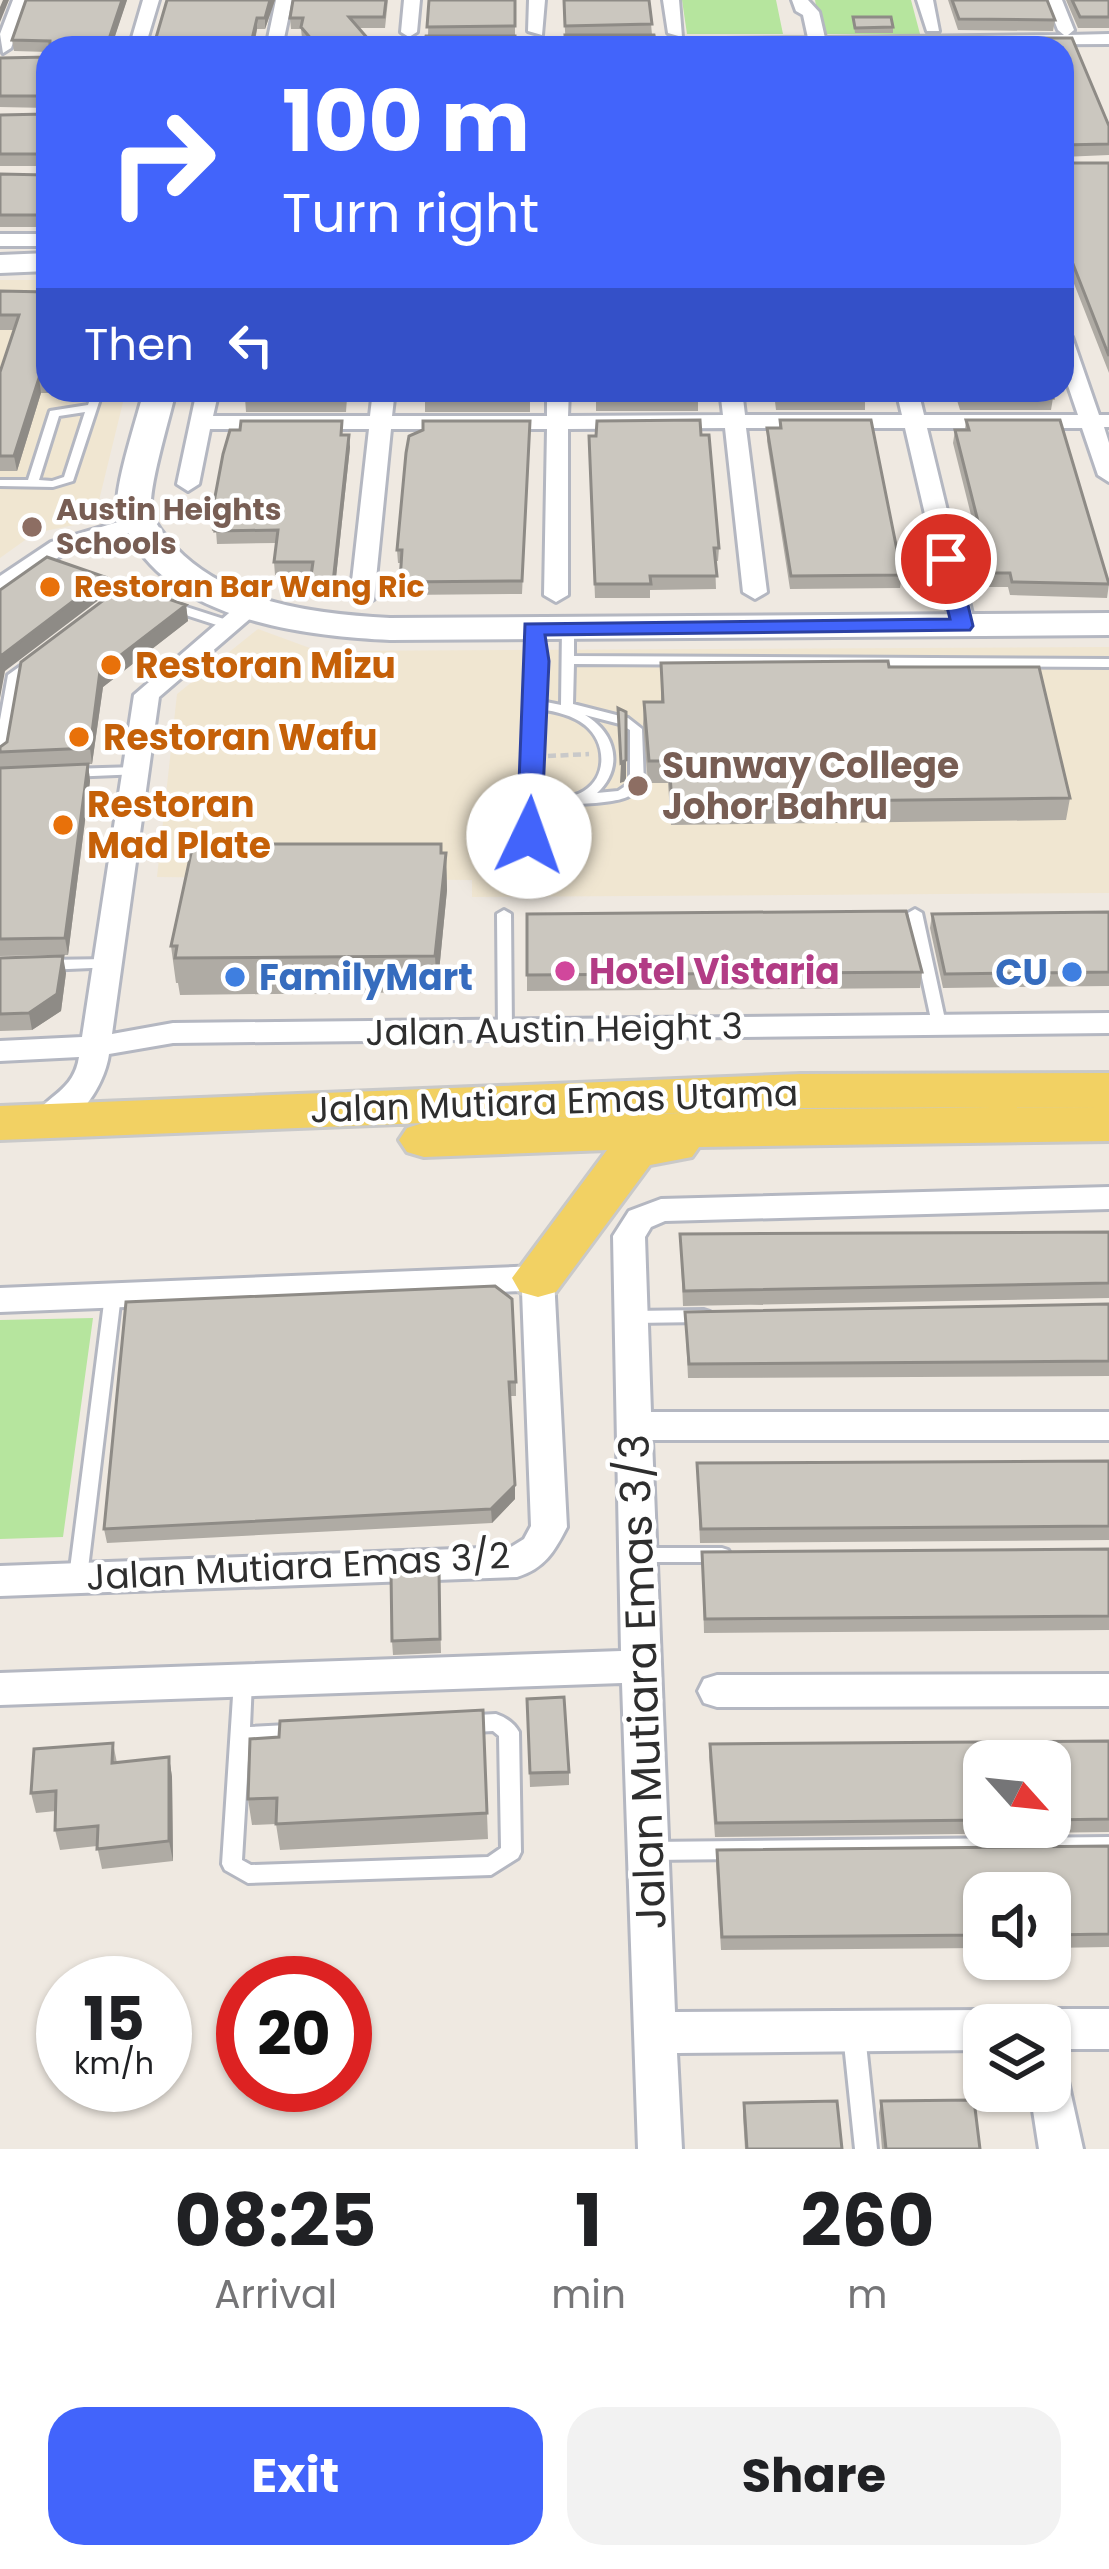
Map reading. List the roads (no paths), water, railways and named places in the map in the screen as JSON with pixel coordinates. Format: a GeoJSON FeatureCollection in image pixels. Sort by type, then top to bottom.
{"type":"FeatureCollection","features":[{"type":"Feature","properties":{"kind":"main road","name":"Jalan Mutiara Emas Utama"},"geometry":{"type":"LineString","coordinates":[[22,1122],[778,1092],[1109,1090]]}},
{"type":"Feature","properties":{"kind":"main road","name":"Jalan Mutiara Emas Utama"},"geometry":{"type":"LineString","coordinates":[[0,1155],[790,1126],[1109,1124]]}},
{"type":"Feature","properties":{"kind":"main road"},"geometry":{"type":"LineString","coordinates":[[538,1278],[635,1149],[768,1141],[790,1126]]}},
{"type":"Feature","properties":{"kind":"street"},"geometry":{"type":"LineString","coordinates":[[6,56],[21,0]]}},
{"type":"Feature","properties":{"kind":"street"},"geometry":{"type":"LineString","coordinates":[[141,36],[152,0]]}},
{"type":"Feature","properties":{"kind":"street"},"geometry":{"type":"LineString","coordinates":[[277,36],[284,0]]}},
{"type":"Feature","properties":{"kind":"street"},"geometry":{"type":"LineString","coordinates":[[409,32],[412,0]]}},
{"type":"Feature","properties":{"kind":"street"},"geometry":{"type":"LineString","coordinates":[[537,0],[539,36]]}},
{"type":"Feature","properties":{"kind":"street"},"geometry":{"type":"LineString","coordinates":[[671,0],[676,33]]}},
{"type":"Feature","properties":{"kind":"street"},"geometry":{"type":"LineString","coordinates":[[926,0],[933,28]]}},
{"type":"Feature","properties":{"kind":"street"},"geometry":{"type":"LineString","coordinates":[[1054,0],[1066,30]]}},
{"type":"Feature","properties":{"kind":"street"},"geometry":{"type":"LineString","coordinates":[[801,4],[796,13],[808,36]]}},
{"type":"Feature","properties":{"kind":"street"},"geometry":{"type":"LineString","coordinates":[[1074,39],[1109,39]]}},
{"type":"Feature","properties":{"kind":"street"},"geometry":{"type":"LineString","coordinates":[[1074,50],[1109,50]]}},
{"type":"Feature","properties":{"kind":"street"},"geometry":{"type":"LineString","coordinates":[[0,240],[36,240]]}},
{"type":"Feature","properties":{"kind":"street"},"geometry":{"type":"LineString","coordinates":[[0,260],[36,262]]}},
{"type":"Feature","properties":{"kind":"street"},"geometry":{"type":"LineString","coordinates":[[1074,364],[1100,421],[1109,476]]}},
{"type":"Feature","properties":{"kind":"street"},"geometry":{"type":"LineString","coordinates":[[157,402],[134,509],[138,523],[183,573],[238,615],[328,627],[1109,625]]}},
{"type":"Feature","properties":{"kind":"street"},"geometry":{"type":"LineString","coordinates":[[188,484],[205,402]]}},
{"type":"Feature","properties":{"kind":"street"},"geometry":{"type":"LineString","coordinates":[[362,599],[383,402]]}},
{"type":"Feature","properties":{"kind":"street"},"geometry":{"type":"LineString","coordinates":[[556,628],[558,402]]}},
{"type":"Feature","properties":{"kind":"street"},"geometry":{"type":"LineString","coordinates":[[733,402],[755,592]]}},
{"type":"Feature","properties":{"kind":"street"},"geometry":{"type":"LineString","coordinates":[[910,402],[962,626]]}},
{"type":"Feature","properties":{"kind":"street"},"geometry":{"type":"LineString","coordinates":[[201,423],[1100,421]]}},
{"type":"Feature","properties":{"kind":"street"},"geometry":{"type":"LineString","coordinates":[[0,587],[49,563],[59,547],[138,523]]}},
{"type":"Feature","properties":{"kind":"street"},"geometry":{"type":"LineString","coordinates":[[22,1122],[73,1100],[91,1076],[146,695],[238,615]]}},
{"type":"Feature","properties":{"kind":"street","name":"Jalan Austin Height 3"},"geometry":{"type":"LineString","coordinates":[[0,1051],[98,1046],[173,1033],[1109,1023]]}},
{"type":"Feature","properties":{"kind":"street","name":"Jalan Mutiara Emas 3/3"},"geometry":{"type":"LineString","coordinates":[[660,2149],[629,1236],[640,1219],[661,1210],[1109,1198]]}},
{"type":"Feature","properties":{"kind":"street"},"geometry":{"type":"LineString","coordinates":[[0,1300],[538,1278]]}},
{"type":"Feature","properties":{"kind":"street","name":"Jalan Mutiara Emas 3/2"},"geometry":{"type":"LineString","coordinates":[[0,1582],[517,1562],[537,1550],[549,1527],[538,1278]]}},
{"type":"Feature","properties":{"kind":"street"},"geometry":{"type":"LineString","coordinates":[[634,1426],[1109,1426]]}},
{"type":"Feature","properties":{"kind":"street"},"geometry":{"type":"LineString","coordinates":[[0,1689],[640,1666]]}},
{"type":"Feature","properties":{"kind":"street"},"geometry":{"type":"LineString","coordinates":[[717,1691],[1109,1690]]}},
{"type":"Feature","properties":{"kind":"street"},"geometry":{"type":"LineString","coordinates":[[1071,2029],[1109,2029]]}},
{"type":"Feature","properties":{"kind":"street"},"geometry":{"type":"LineString","coordinates":[[655,2033],[963,2030]]}},
{"type":"Feature","properties":{"kind":"street"},"geometry":{"type":"LineString","coordinates":[[1055,2112],[1061,2149]]}},
{"type":"Feature","properties":{"kind":"lane"},"geometry":{"type":"LineString","coordinates":[[0,483],[69,479],[94,402]]}},
{"type":"Feature","properties":{"kind":"lane"},"geometry":{"type":"LineString","coordinates":[[32,484],[54,413],[92,408]]}},
{"type":"Feature","properties":{"kind":"lane"},"geometry":{"type":"LineString","coordinates":[[146,597],[238,615]]}},
{"type":"Feature","properties":{"kind":"lane"},"geometry":{"type":"LineString","coordinates":[[556,628],[1109,663]]}},
{"type":"Feature","properties":{"kind":"lane"},"geometry":{"type":"LineString","coordinates":[[527,872],[535,704],[556,628]]}},
{"type":"Feature","properties":{"kind":"lane"},"geometry":{"type":"LineString","coordinates":[[556,628],[567,706]]}},
{"type":"Feature","properties":{"kind":"lane"},"geometry":{"type":"LineString","coordinates":[[0,758],[14,675],[52,647]]}},
{"type":"Feature","properties":{"kind":"lane"},"geometry":{"type":"LineString","coordinates":[[531,798],[565,803],[621,795],[637,784],[636,729],[624,721],[567,706],[535,704]]}},
{"type":"Feature","properties":{"kind":"lane"},"geometry":{"type":"LineString","coordinates":[[567,706],[586,717],[608,754],[606,776],[585,798]]}},
{"type":"Feature","properties":{"kind":"lane"},"geometry":{"type":"LineString","coordinates":[[45,774],[136,771]]}},
{"type":"Feature","properties":{"kind":"lane"},"geometry":{"type":"LineString","coordinates":[[916,913],[939,1024]]}},
{"type":"Feature","properties":{"kind":"lane"},"geometry":{"type":"LineString","coordinates":[[503,914],[505,1030]]}},
{"type":"Feature","properties":{"kind":"lane"},"geometry":{"type":"LineString","coordinates":[[22,966],[110,964]]}},
{"type":"Feature","properties":{"kind":"lane"},"geometry":{"type":"LineString","coordinates":[[78,1577],[113,1295]]}},
{"type":"Feature","properties":{"kind":"lane"},"geometry":{"type":"LineString","coordinates":[[631,1317],[727,1315]]}},
{"type":"Feature","properties":{"kind":"lane"},"geometry":{"type":"LineString","coordinates":[[637,1555],[732,1555]]}},
{"type":"Feature","properties":{"kind":"lane"},"geometry":{"type":"LineString","coordinates":[[240,1736],[505,1725],[511,1852],[491,1867],[248,1874],[232,1864],[243,1681]]}},
{"type":"Feature","properties":{"kind":"lane"},"geometry":{"type":"LineString","coordinates":[[647,1851],[1109,1846]]}},
{"type":"Feature","properties":{"kind":"lane"},"geometry":{"type":"LineString","coordinates":[[854,2031],[866,2149]]}},
{"type":"Feature","properties":{"kind":"place","name":"Austin Heights Schools"},"geometry":{"type":"Point","coordinates":[32,527]}},
{"type":"Feature","properties":{"kind":"place","name":"Restoran Bar Wang Ric"},"geometry":{"type":"Point","coordinates":[50,587]}},
{"type":"Feature","properties":{"kind":"place","name":"Restoran Mizu"},"geometry":{"type":"Point","coordinates":[111,665]}},
{"type":"Feature","properties":{"kind":"place","name":"Restoran Wafu"},"geometry":{"type":"Point","coordinates":[79,737]}},
{"type":"Feature","properties":{"kind":"place","name":"Sunway College Johor Bahru"},"geometry":{"type":"Point","coordinates":[638,786]}},
{"type":"Feature","properties":{"kind":"place","name":"Restoran Mad Plate"},"geometry":{"type":"Point","coordinates":[63,825]}},
{"type":"Feature","properties":{"kind":"place","name":"Hotel Vistaria"},"geometry":{"type":"Point","coordinates":[565,971]}},
{"type":"Feature","properties":{"kind":"place","name":"CU"},"geometry":{"type":"Point","coordinates":[1072,972]}},
{"type":"Feature","properties":{"kind":"place","name":"FamilyMart"},"geometry":{"type":"Point","coordinates":[235,977]}}]}
